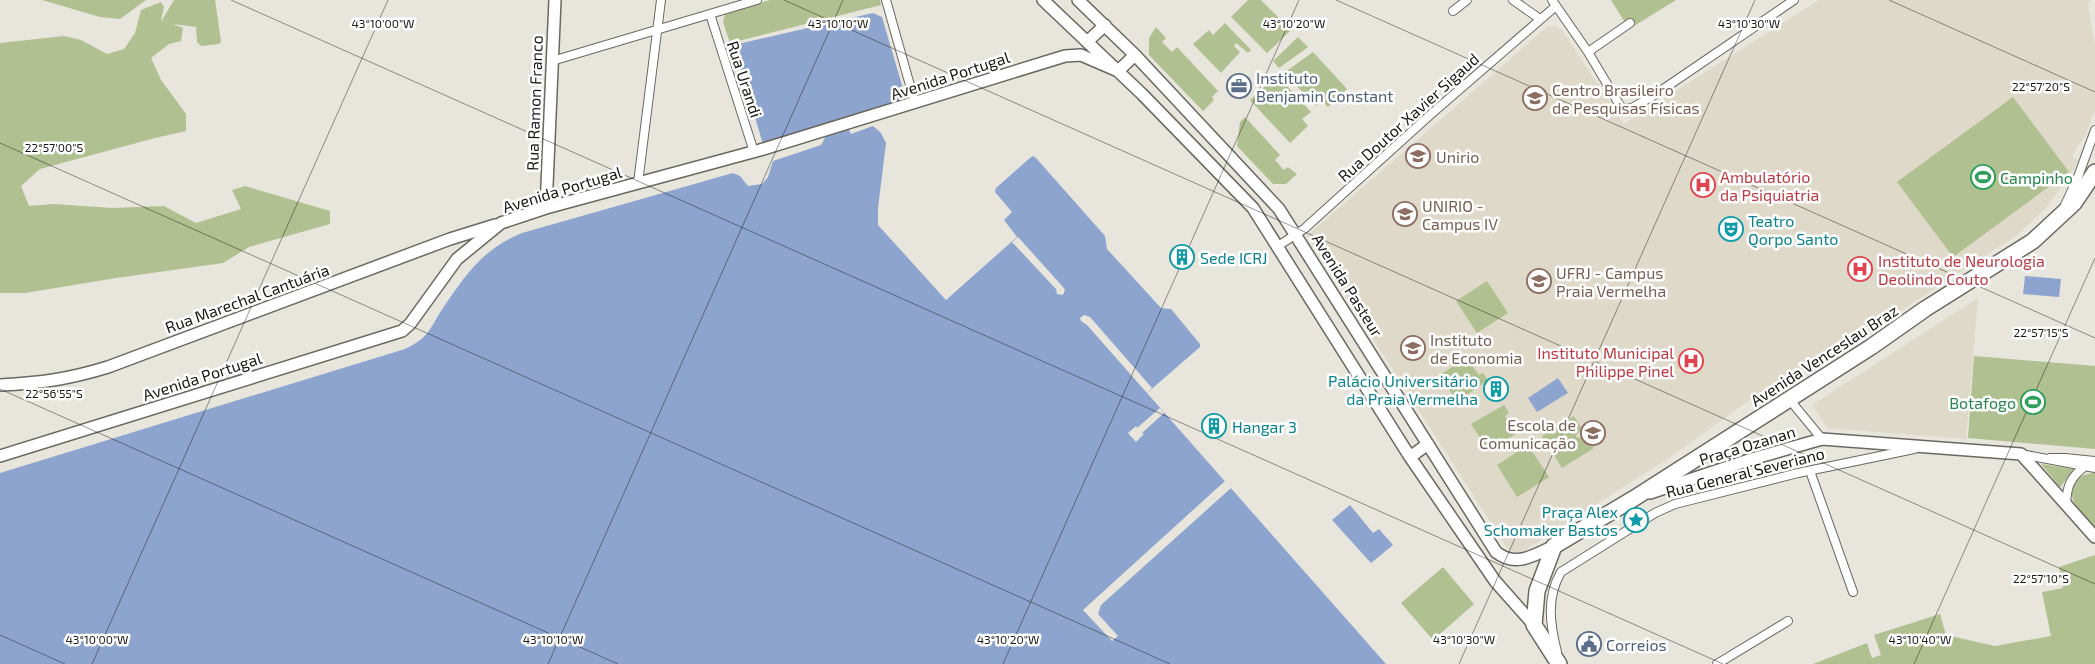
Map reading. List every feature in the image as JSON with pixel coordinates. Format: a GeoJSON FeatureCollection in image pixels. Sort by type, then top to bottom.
{"type":"FeatureCollection","features":[{"type":"Feature","properties":{"kind":"highway","name":"Avenida Venceslau Braz"},"geometry":{"type":"LineString","coordinates":[[1554,546],[1633,499],[1789,400],[1871,347],[1925,309],[2034,241],[2074,203],[2095,172]]}},
{"type":"Feature","properties":{"kind":"highway"},"geometry":{"type":"LineString","coordinates":[[1554,546],[1537,591],[1534,626],[1559,664]]}},
{"type":"Feature","properties":{"kind":"street","name":"Rua Ramon Franco"},"geometry":{"type":"LineString","coordinates":[[546,208],[555,0]]}},
{"type":"Feature","properties":{"kind":"street"},"geometry":{"type":"LineString","coordinates":[[638,183],[661,0]]}},
{"type":"Feature","properties":{"kind":"street"},"geometry":{"type":"LineString","coordinates":[[552,61],[757,0]]}},
{"type":"Feature","properties":{"kind":"street"},"geometry":{"type":"LineString","coordinates":[[886,0],[911,105]]}},
{"type":"Feature","properties":{"kind":"street"},"geometry":{"type":"LineString","coordinates":[[1043,0],[1142,94],[1253,208],[1410,457],[1495,581],[1534,626]]}},
{"type":"Feature","properties":{"kind":"street","name":"Avenida Pasteur"},"geometry":{"type":"LineString","coordinates":[[1078,0],[1135,54],[1273,202],[1296,234],[1490,544],[1504,558],[1511,561],[1519,560],[1554,546]]}},
{"type":"Feature","properties":{"kind":"street"},"geometry":{"type":"LineString","coordinates":[[1453,11],[1467,0]]}},
{"type":"Feature","properties":{"kind":"street"},"geometry":{"type":"LineString","coordinates":[[1514,0],[1540,19]]}},
{"type":"Feature","properties":{"kind":"street"},"geometry":{"type":"LineString","coordinates":[[1554,3],[1588,52],[1623,109],[1632,108],[1656,94],[1794,0]]}},
{"type":"Feature","properties":{"kind":"street","name":"Rua Doutor Xavier Sigaud"},"geometry":{"type":"LineString","coordinates":[[1278,246],[1296,234],[1540,19],[1554,3]]}},
{"type":"Feature","properties":{"kind":"street","name":"Rua Urandi"},"geometry":{"type":"LineString","coordinates":[[710,14],[757,151]]}},
{"type":"Feature","properties":{"kind":"street"},"geometry":{"type":"LineString","coordinates":[[1588,52],[1630,23]]}},
{"type":"Feature","properties":{"kind":"street"},"geometry":{"type":"LineString","coordinates":[[1087,42],[1105,25]]}},
{"type":"Feature","properties":{"kind":"street"},"geometry":{"type":"LineString","coordinates":[[1118,71],[1135,54]]}},
{"type":"Feature","properties":{"kind":"street","name":"Avenida Portugal"},"geometry":{"type":"LineString","coordinates":[[0,456],[402,331],[410,324],[458,260],[501,223],[546,208],[757,151],[1065,56],[1081,55],[1118,71]]}},
{"type":"Feature","properties":{"kind":"street"},"geometry":{"type":"LineString","coordinates":[[2053,225],[2078,177],[2095,130]]}},
{"type":"Feature","properties":{"kind":"street","name":"Rua Marechal Cantuária"},"geometry":{"type":"LineString","coordinates":[[0,384],[47,382],[76,377],[108,367],[450,239],[501,223]]}},
{"type":"Feature","properties":{"kind":"street"},"geometry":{"type":"LineString","coordinates":[[450,239],[458,260]]}},
{"type":"Feature","properties":{"kind":"street","name":"Praça Ozanan"},"geometry":{"type":"LineString","coordinates":[[1633,499],[1752,459],[1822,439],[1789,400]]}},
{"type":"Feature","properties":{"kind":"street","name":"Rua General Severiano"},"geometry":{"type":"LineString","coordinates":[[1822,439],[2021,454],[2095,468]]}},
{"type":"Feature","properties":{"kind":"street"},"geometry":{"type":"LineString","coordinates":[[1410,457],[1428,444]]}},
{"type":"Feature","properties":{"kind":"street","name":"Rua General Severiano"},"geometry":{"type":"LineString","coordinates":[[1559,664],[1551,631],[1551,594],[1561,572],[1655,513],[1675,504],[1810,471],[1928,446]]}},
{"type":"Feature","properties":{"kind":"street"},"geometry":{"type":"LineString","coordinates":[[2021,454],[2095,537]]}},
{"type":"Feature","properties":{"kind":"street","name":"Rua General Severiano"},"geometry":{"type":"LineString","coordinates":[[2047,459],[2057,457],[2095,461]]}},
{"type":"Feature","properties":{"kind":"street"},"geometry":{"type":"LineString","coordinates":[[2066,504],[2068,485],[2072,476],[2084,467]]}},
{"type":"Feature","properties":{"kind":"street"},"geometry":{"type":"LineString","coordinates":[[1810,471],[1853,592]]}},
{"type":"Feature","properties":{"kind":"street"},"geometry":{"type":"LineString","coordinates":[[1718,664],[1788,622]]}},
{"type":"Feature","properties":{"kind":"shaded area","name":"UFRJ - Campus Praia Vermelha"},"geometry":{"type":"Polygon","coordinates":[[[1819,0],[2091,0],[2088,4],[2095,47],[2095,109],[2086,134],[2072,156],[2078,161],[2073,170],[2047,207],[2016,236],[1821,362],[1814,362],[1799,372],[1796,367],[1672,456],[1520,553],[1509,551],[1307,236],[1547,27],[1555,26],[1562,30],[1624,124],[1819,0]]]}},
{"type":"Feature","properties":{"kind":"shaded area"},"geometry":{"type":"Polygon","coordinates":[[[1978,298],[1966,439],[1828,428],[1812,405],[1978,298]]]}},
{"type":"Feature","properties":{"kind":"green space"},"geometry":{"type":"Polygon","coordinates":[[[42,0],[146,0],[120,19],[100,17],[42,0]]]}},
{"type":"Feature","properties":{"kind":"green space"},"geometry":{"type":"Polygon","coordinates":[[[174,0],[215,0],[221,41],[219,44],[201,46],[197,42],[196,27],[173,24],[183,28],[181,41],[169,44],[151,58],[161,80],[186,114],[186,131],[40,169],[21,186],[29,206],[54,204],[112,208],[164,206],[196,223],[241,209],[232,190],[245,186],[330,211],[330,224],[249,247],[223,263],[25,293],[0,293],[0,43],[64,36],[81,40],[107,54],[124,49],[135,33],[141,10],[161,2],[164,7],[161,20],[172,25],[162,20],[174,0]]]}},
{"type":"Feature","properties":{"kind":"green space"},"geometry":{"type":"Polygon","coordinates":[[[770,0],[880,0],[881,5],[730,43],[723,22],[725,14],[770,0]]]}},
{"type":"Feature","properties":{"kind":"green space"},"geometry":{"type":"Polygon","coordinates":[[[1248,0],[1261,0],[1291,30],[1267,53],[1231,17],[1248,0]]]}},
{"type":"Feature","properties":{"kind":"green space"},"geometry":{"type":"Polygon","coordinates":[[[1611,0],[1676,0],[1629,29],[1611,0]]]}},
{"type":"Feature","properties":{"kind":"green space"},"geometry":{"type":"Polygon","coordinates":[[[1225,23],[1251,50],[1248,53],[1236,43],[1234,46],[1240,52],[1221,73],[1193,44],[1209,30],[1213,35],[1225,23]]]}},
{"type":"Feature","properties":{"kind":"green space"},"geometry":{"type":"Polygon","coordinates":[[[1156,27],[1166,38],[1162,42],[1172,52],[1177,47],[1218,91],[1212,97],[1214,100],[1203,111],[1149,55],[1149,38],[1156,27]]]}},
{"type":"Feature","properties":{"kind":"green space"},"geometry":{"type":"Polygon","coordinates":[[[1298,37],[1308,47],[1279,68],[1273,61],[1298,37]]]}},
{"type":"Feature","properties":{"kind":"green space"},"geometry":{"type":"Polygon","coordinates":[[[1313,52],[1347,89],[1328,107],[1322,101],[1316,106],[1284,73],[1313,52]]]}},
{"type":"Feature","properties":{"kind":"green space"},"geometry":{"type":"Polygon","coordinates":[[[1277,75],[1311,112],[1302,119],[1308,126],[1290,143],[1250,100],[1277,75]]]}},
{"type":"Feature","properties":{"kind":"green space","name":"Campinho"},"geometry":{"type":"Polygon","coordinates":[[[2013,97],[2069,172],[1953,257],[1897,182],[2013,97]]]}},
{"type":"Feature","properties":{"kind":"green space"},"geometry":{"type":"Polygon","coordinates":[[[1245,117],[1280,155],[1275,160],[1284,170],[1288,167],[1297,174],[1286,184],[1273,184],[1237,146],[1240,122],[1245,117]]]}},
{"type":"Feature","properties":{"kind":"green space"},"geometry":{"type":"Polygon","coordinates":[[[1487,281],[1508,313],[1477,333],[1456,301],[1487,281]]]}},
{"type":"Feature","properties":{"kind":"green space"},"geometry":{"type":"Polygon","coordinates":[[[1471,355],[1477,364],[1473,367],[1479,375],[1483,373],[1488,380],[1457,402],[1440,375],[1471,355]]]}},
{"type":"Feature","properties":{"kind":"green space","name":"Botafogo"},"geometry":{"type":"Polygon","coordinates":[[[1974,356],[2095,366],[2095,449],[1968,438],[1974,356]]]}},
{"type":"Feature","properties":{"kind":"green space"},"geometry":{"type":"Polygon","coordinates":[[[1504,405],[1509,413],[1505,416],[1510,425],[1514,422],[1520,431],[1489,451],[1471,424],[1504,405]]]}},
{"type":"Feature","properties":{"kind":"green space"},"geometry":{"type":"Polygon","coordinates":[[[1574,416],[1582,429],[1576,435],[1577,438],[1586,436],[1594,448],[1562,468],[1542,436],[1574,416]]]}},
{"type":"Feature","properties":{"kind":"green space"},"geometry":{"type":"Polygon","coordinates":[[[1528,445],[1549,477],[1517,497],[1497,465],[1528,445]]]}},
{"type":"Feature","properties":{"kind":"green space"},"geometry":{"type":"Polygon","coordinates":[[[2041,464],[2073,469],[2074,470],[2060,487],[2041,464]]]}},
{"type":"Feature","properties":{"kind":"green space"},"geometry":{"type":"Polygon","coordinates":[[[2095,473],[2095,527],[2080,511],[2073,499],[2072,493],[2073,487],[2079,478],[2095,473]]]}},
{"type":"Feature","properties":{"kind":"green space"},"geometry":{"type":"Polygon","coordinates":[[[2095,555],[2095,664],[1813,664],[1867,643],[1872,658],[1881,655],[1874,635],[1940,614],[1946,635],[1995,646],[2051,636],[2042,592],[2063,588],[2059,567],[2095,555]]]}},
{"type":"Feature","properties":{"kind":"green space"},"geometry":{"type":"Polygon","coordinates":[[[1443,567],[1474,604],[1433,640],[1401,603],[1443,567]]]}},
{"type":"Feature","properties":{"kind":"water"},"geometry":{"type":"Polygon","coordinates":[[[873,13],[882,17],[906,99],[846,124],[851,134],[873,126],[881,133],[886,143],[878,208],[878,225],[946,300],[1017,237],[1004,220],[1012,212],[995,192],[996,188],[1030,158],[1033,156],[1036,158],[1105,236],[1107,249],[1161,308],[1171,309],[1200,344],[1200,347],[1147,393],[1386,664],[0,664],[0,473],[405,349],[420,340],[428,332],[451,296],[476,264],[496,247],[522,233],[733,173],[740,176],[748,186],[762,184],[768,177],[773,161],[821,145],[825,138],[824,132],[763,144],[735,51],[738,44],[873,13]]]}},
{"type":"Feature","properties":{"kind":"water"},"geometry":{"type":"Polygon","coordinates":[[[2025,276],[2061,279],[2059,297],[2023,294],[2025,276]]]}},
{"type":"Feature","properties":{"kind":"water"},"geometry":{"type":"Polygon","coordinates":[[[1558,378],[1568,393],[1537,412],[1528,398],[1558,378]]]}},
{"type":"Feature","properties":{"kind":"water"},"geometry":{"type":"Polygon","coordinates":[[[1350,505],[1373,533],[1379,529],[1393,545],[1371,563],[1332,520],[1350,505]]]}},
{"type":"Feature","properties":{"kind":"pier"},"geometry":{"type":"Polygon","coordinates":[[[1018,237],[1063,287],[1065,290],[1063,295],[1057,294],[1056,289],[1012,242],[1018,237]]]}},
{"type":"Feature","properties":{"kind":"pier"},"geometry":{"type":"Polygon","coordinates":[[[1084,315],[1090,317],[1152,388],[1147,393],[1087,325],[1081,321],[1080,318],[1084,315]]]}},
{"type":"Feature","properties":{"kind":"pier"},"geometry":{"type":"Polygon","coordinates":[[[1160,408],[1164,413],[1142,433],[1144,434],[1136,442],[1128,433],[1136,426],[1137,428],[1160,408]]]}},
{"type":"Feature","properties":{"kind":"pier"},"geometry":{"type":"Polygon","coordinates":[[[1225,481],[1231,488],[1101,605],[1098,614],[1118,636],[1112,641],[1083,610],[1225,481]]]}},
{"type":"Feature","properties":{"kind":"place","name":"Instituto Benjamin Constant"},"geometry":{"type":"Point","coordinates":[1239,86]}},
{"type":"Feature","properties":{"kind":"place","name":"Centro Brasileiro de Pesquisas Físicas"},"geometry":{"type":"Point","coordinates":[1535,98]}},
{"type":"Feature","properties":{"kind":"place","name":"Unirio"},"geometry":{"type":"Point","coordinates":[1418,156]}},
{"type":"Feature","properties":{"kind":"place","name":"Campinho"},"geometry":{"type":"Point","coordinates":[1983,177]}},
{"type":"Feature","properties":{"kind":"place","name":"Ambulatório da Psiquiatria"},"geometry":{"type":"Point","coordinates":[1703,185]}},
{"type":"Feature","properties":{"kind":"place","name":"UNIRIO - Campus IV"},"geometry":{"type":"Point","coordinates":[1405,214]}},
{"type":"Feature","properties":{"kind":"place","name":"Teatro Qorpo Santo"},"geometry":{"type":"Point","coordinates":[1731,229]}},
{"type":"Feature","properties":{"kind":"place","name":"Sede ICRJ"},"geometry":{"type":"Point","coordinates":[1182,257]}},
{"type":"Feature","properties":{"kind":"place","name":"Instituto de Neurologia Deolindo Couto"},"geometry":{"type":"Point","coordinates":[1860,269]}},
{"type":"Feature","properties":{"kind":"place","name":"UFRJ - Campus Praia Vermelha"},"geometry":{"type":"Point","coordinates":[1539,281]}},
{"type":"Feature","properties":{"kind":"place","name":"Instituto de Economia"},"geometry":{"type":"Point","coordinates":[1413,348]}},
{"type":"Feature","properties":{"kind":"place","name":"Instituto Municipal Philippe Pinel"},"geometry":{"type":"Point","coordinates":[1691,361]}},
{"type":"Feature","properties":{"kind":"place","name":"Palácio Universitário da Praia Vermelha"},"geometry":{"type":"Point","coordinates":[1496,389]}},
{"type":"Feature","properties":{"kind":"place","name":"Botafogo"},"geometry":{"type":"Point","coordinates":[2033,402]}},
{"type":"Feature","properties":{"kind":"place","name":"Hangar 3"},"geometry":{"type":"Point","coordinates":[1214,426]}},
{"type":"Feature","properties":{"kind":"place","name":"Escola de Comunicação"},"geometry":{"type":"Point","coordinates":[1593,433]}},
{"type":"Feature","properties":{"kind":"place","name":"Praça Alex Schomaker Bastos"},"geometry":{"type":"Point","coordinates":[1636,520]}},
{"type":"Feature","properties":{"kind":"place","name":"Correios"},"geometry":{"type":"Point","coordinates":[1589,644]}}]}
